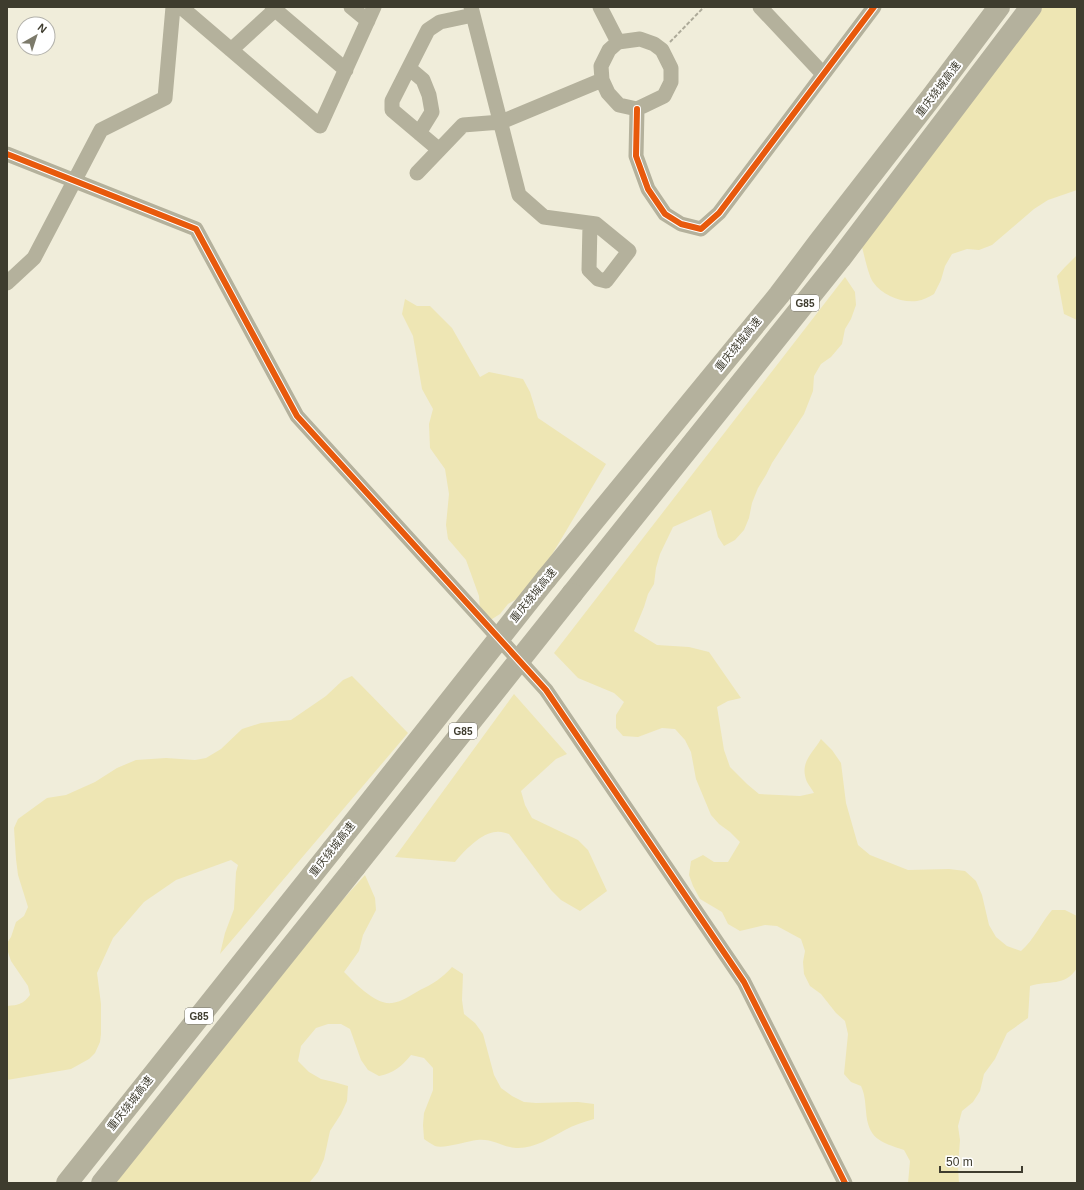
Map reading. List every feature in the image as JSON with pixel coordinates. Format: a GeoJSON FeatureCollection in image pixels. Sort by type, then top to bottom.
{"type":"FeatureCollection","features":[{"type":"Feature","properties":{"kind":"highway","name":"重庆绕城高速"},"geometry":{"type":"LineString","coordinates":[[67,1183],[546,579],[779,295],[823,235],[930,99],[999,7]]}},
{"type":"Feature","properties":{"kind":"highway","name":"G85"},"geometry":{"type":"LineString","coordinates":[[102,1183],[840,259],[1031,7]]}},
{"type":"Feature","properties":{"kind":"street"},"geometry":{"type":"LineString","coordinates":[[7,284],[34,258],[101,130],[165,98],[173,7]]}},
{"type":"Feature","properties":{"kind":"street"},"geometry":{"type":"LineString","coordinates":[[181,7],[320,126],[374,7]]}},
{"type":"Feature","properties":{"kind":"street"},"geometry":{"type":"LineString","coordinates":[[351,7],[368,21]]}},
{"type":"Feature","properties":{"kind":"street"},"geometry":{"type":"LineString","coordinates":[[600,7],[618,42]]}},
{"type":"Feature","properties":{"kind":"street"},"geometry":{"type":"LineString","coordinates":[[760,7],[823,74]]}},
{"type":"Feature","properties":{"kind":"street"},"geometry":{"type":"LineString","coordinates":[[637,109],[636,156],[648,189],[665,214],[681,224],[701,229],[718,213],[874,7]]}},
{"type":"Feature","properties":{"kind":"street"},"geometry":{"type":"LineString","coordinates":[[231,50],[275,8],[346,70]]}},
{"type":"Feature","properties":{"kind":"street"},"geometry":{"type":"LineString","coordinates":[[437,148],[392,110],[392,101],[428,30],[440,22],[472,11],[519,195],[544,217],[590,224]]}},
{"type":"Feature","properties":{"kind":"street"},"geometry":{"type":"LineString","coordinates":[[640,39],[654,44],[662,50],[671,68],[671,82],[664,96],[637,109],[619,105],[608,93],[602,80],[601,66],[608,50],[618,42],[640,39]]}},
{"type":"Feature","properties":{"kind":"street"},"geometry":{"type":"LineString","coordinates":[[410,69],[424,80],[429,95],[432,112],[419,133]]}},
{"type":"Feature","properties":{"kind":"street"},"geometry":{"type":"LineString","coordinates":[[417,173],[463,125],[501,122],[602,80]]}},
{"type":"Feature","properties":{"kind":"street"},"geometry":{"type":"LineString","coordinates":[[7,154],[196,229],[297,416],[546,690],[744,982],[846,1183]]}},
{"type":"Feature","properties":{"kind":"path"},"geometry":{"type":"LineString","coordinates":[[662,50],[704,7]]}},
{"type":"Feature","properties":{"kind":"shaded area"},"geometry":{"type":"Polygon","coordinates":[[[1036,7],[1077,7],[1077,190],[1048,200],[1034,209],[992,245],[979,250],[967,249],[952,254],[945,266],[941,280],[934,294],[919,301],[905,301],[892,297],[881,291],[871,279],[861,244],[1036,7]]]}},
{"type":"Feature","properties":{"kind":"shaded area"},"geometry":{"type":"Polygon","coordinates":[[[1077,255],[1077,320],[1064,314],[1057,276],[1077,255]]]}},
{"type":"Feature","properties":{"kind":"shaded area"},"geometry":{"type":"Polygon","coordinates":[[[845,277],[855,292],[856,305],[851,319],[845,329],[842,344],[831,357],[821,364],[814,376],[813,391],[804,414],[772,463],[758,488],[744,530],[735,540],[724,546],[718,537],[711,510],[673,527],[660,554],[654,584],[648,594],[634,631],[657,645],[689,647],[709,652],[741,698],[728,701],[717,707],[724,750],[730,767],[759,794],[800,796],[814,793],[807,782],[805,769],[808,759],[821,739],[832,750],[841,763],[846,803],[858,845],[870,855],[908,870],[949,869],[965,871],[976,881],[982,895],[989,925],[996,937],[1007,946],[1021,951],[1030,942],[1052,910],[1065,910],[1077,916],[1077,968],[1067,978],[1062,980],[1030,986],[1028,1018],[1007,1033],[995,1059],[984,1074],[980,1091],[973,1102],[962,1111],[958,1126],[960,1140],[958,1167],[959,1183],[908,1183],[910,1161],[904,1150],[882,1142],[869,1128],[865,1098],[861,1086],[851,1082],[844,1074],[848,1034],[845,1021],[836,1013],[821,994],[810,986],[804,974],[803,962],[805,951],[801,939],[777,926],[765,925],[740,931],[728,924],[722,912],[700,899],[689,875],[691,861],[703,855],[714,862],[728,862],[740,842],[711,815],[696,779],[691,752],[685,740],[675,729],[662,728],[638,737],[623,736],[616,728],[616,715],[624,702],[614,693],[578,678],[554,653],[845,277]]]}},
{"type":"Feature","properties":{"kind":"shaded area"},"geometry":{"type":"Polygon","coordinates":[[[405,299],[417,306],[430,306],[452,328],[480,377],[489,372],[523,379],[530,392],[538,418],[606,464],[532,588],[508,604],[500,614],[489,621],[480,609],[479,596],[466,560],[448,539],[446,525],[449,494],[445,469],[430,448],[429,424],[433,409],[422,389],[413,336],[402,314],[405,299]]]}},
{"type":"Feature","properties":{"kind":"shaded area"},"geometry":{"type":"Polygon","coordinates":[[[352,676],[408,733],[220,954],[225,933],[234,909],[236,872],[238,865],[231,860],[176,880],[144,902],[113,938],[97,973],[101,1004],[101,1034],[100,1042],[95,1053],[89,1059],[71,1069],[7,1080],[7,1006],[20,1004],[30,995],[28,986],[11,961],[7,949],[7,943],[11,937],[16,922],[24,916],[28,907],[18,875],[16,859],[14,828],[18,819],[47,798],[66,795],[95,782],[117,768],[136,760],[166,758],[195,760],[206,758],[221,749],[242,729],[261,723],[291,720],[326,696],[343,680],[352,676]]]}},
{"type":"Feature","properties":{"kind":"shaded area"},"geometry":{"type":"Polygon","coordinates":[[[514,694],[567,754],[556,759],[521,791],[525,805],[532,818],[578,840],[588,850],[607,891],[580,911],[561,900],[551,890],[509,834],[498,832],[485,835],[468,848],[455,862],[395,857],[514,694]]]}},
{"type":"Feature","properties":{"kind":"shaded area"},"geometry":{"type":"Polygon","coordinates":[[[365,875],[375,898],[376,910],[363,935],[359,951],[344,972],[372,997],[379,1001],[392,1003],[403,1000],[433,983],[452,967],[463,974],[462,1000],[464,1014],[475,1023],[483,1034],[494,1075],[501,1088],[524,1102],[578,1102],[594,1104],[594,1119],[583,1122],[529,1147],[516,1148],[487,1140],[439,1147],[435,1146],[424,1139],[423,1125],[424,1113],[433,1090],[433,1068],[424,1058],[411,1055],[397,1068],[389,1073],[379,1076],[368,1070],[361,1060],[350,1029],[341,1024],[328,1024],[316,1028],[301,1046],[298,1061],[309,1072],[321,1079],[348,1086],[347,1101],[330,1131],[324,1159],[318,1172],[309,1183],[113,1183],[262,989],[365,875]]]}},
{"type":"Feature","properties":{"kind":"cycle path"},"geometry":{"type":"LineString","coordinates":[[637,109],[636,156],[648,189],[665,214],[681,224],[701,229],[719,213],[874,7]]}},
{"type":"Feature","properties":{"kind":"cycle path"},"geometry":{"type":"LineString","coordinates":[[7,154],[196,229],[297,416],[546,690],[744,982],[845,1183]]}}]}
